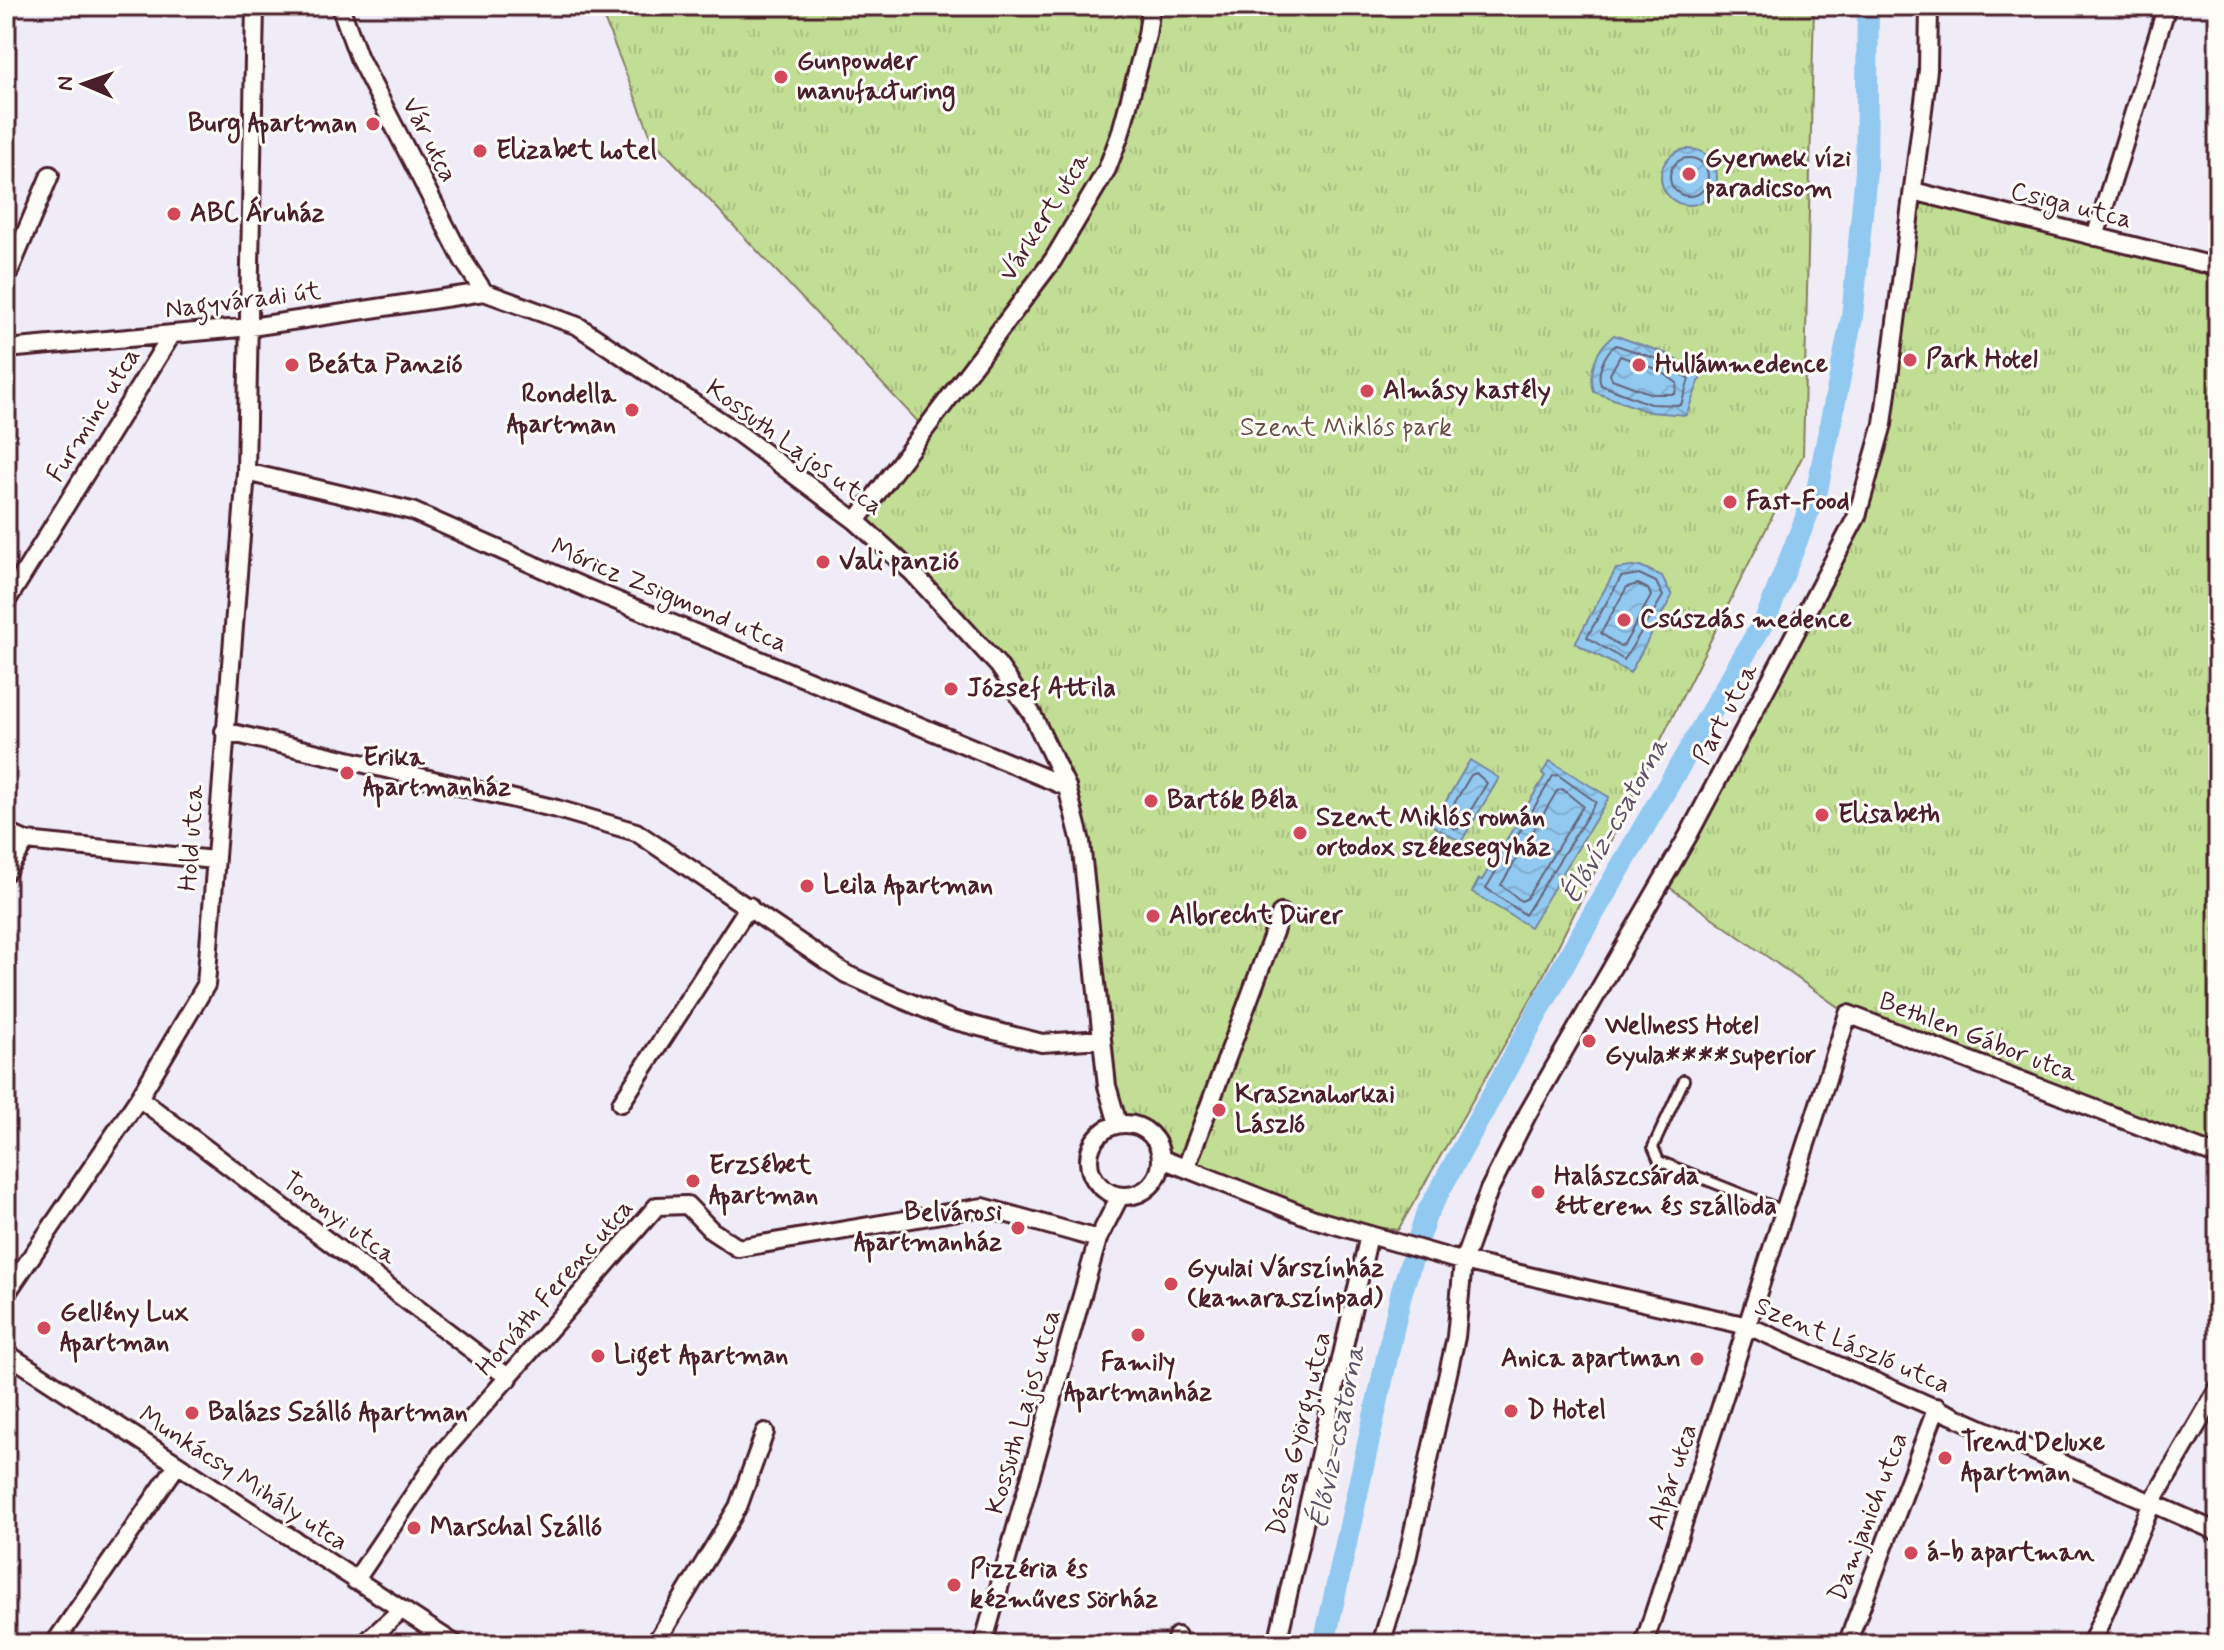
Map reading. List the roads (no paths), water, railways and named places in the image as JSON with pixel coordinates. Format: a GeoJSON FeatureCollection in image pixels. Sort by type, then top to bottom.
{"type":"FeatureCollection","features":[{"type":"Feature","properties":{"kind":"street","name":"Hold utca"},"geometry":{"type":"LineString","coordinates":[[6,1294],[139,1098],[206,985],[246,472],[255,6]]}},
{"type":"Feature","properties":{"kind":"street","name":"Vár utca"},"geometry":{"type":"LineString","coordinates":[[340,6],[359,58],[463,260],[484,292]]}},
{"type":"Feature","properties":{"kind":"street","name":"Várkert utca"},"geometry":{"type":"LineString","coordinates":[[856,521],[1053,260],[1107,169],[1120,135],[1147,35],[1151,6]]}},
{"type":"Feature","properties":{"kind":"street","name":"Part utca"},"geometry":{"type":"LineString","coordinates":[[1456,1260],[1528,1113],[1657,896],[1857,516],[1883,424],[1928,70],[1929,6]]}},
{"type":"Feature","properties":{"kind":"street"},"geometry":{"type":"LineString","coordinates":[[2095,237],[2167,6]]}},
{"type":"Feature","properties":{"kind":"street"},"geometry":{"type":"LineString","coordinates":[[6,279],[50,175]]}},
{"type":"Feature","properties":{"kind":"street","name":"Csiga utca"},"geometry":{"type":"LineString","coordinates":[[1913,191],[2218,267]]}},
{"type":"Feature","properties":{"kind":"street","name":"Nagyváradi út"},"geometry":{"type":"LineString","coordinates":[[6,349],[251,327],[484,292]]}},
{"type":"Feature","properties":{"kind":"street","name":"Kossuth Lajos utca"},"geometry":{"type":"LineString","coordinates":[[484,292],[578,326],[738,433],[856,521],[950,610],[998,665],[1032,714],[1067,787],[1081,842],[1107,1086],[1118,1124]]}},
{"type":"Feature","properties":{"kind":"street","name":"Furminc utca"},"geometry":{"type":"LineString","coordinates":[[6,602],[172,334]]}},
{"type":"Feature","properties":{"kind":"street","name":"Móricz Zsigmond utca"},"geometry":{"type":"LineString","coordinates":[[246,472],[412,511],[586,588],[1067,787]]}},
{"type":"Feature","properties":{"kind":"street"},"geometry":{"type":"LineString","coordinates":[[224,731],[557,809],[636,832],[846,974],[952,1020],[1042,1043],[1102,1039]]}},
{"type":"Feature","properties":{"kind":"street"},"geometry":{"type":"LineString","coordinates":[[6,832],[26,841],[214,860]]}},
{"type":"Feature","properties":{"kind":"street"},"geometry":{"type":"LineString","coordinates":[[6,872],[26,841]]}},
{"type":"Feature","properties":{"kind":"street"},"geometry":{"type":"LineString","coordinates":[[621,1103],[749,906]]}},
{"type":"Feature","properties":{"kind":"street"},"geometry":{"type":"LineString","coordinates":[[1186,1168],[1281,913]]}},
{"type":"Feature","properties":{"kind":"street","name":"Bethlen Gábor utca"},"geometry":{"type":"LineString","coordinates":[[1748,1326],[1848,1014],[2218,1156]]}},
{"type":"Feature","properties":{"kind":"street","name":"Toronyi utca"},"geometry":{"type":"LineString","coordinates":[[139,1098],[509,1378]]}},
{"type":"Feature","properties":{"kind":"street"},"geometry":{"type":"LineString","coordinates":[[1118,1124],[1143,1127],[1159,1146],[1162,1159],[1160,1171],[1144,1191],[1120,1196],[1098,1184],[1089,1161],[1096,1137],[1118,1124]]}},
{"type":"Feature","properties":{"kind":"street"},"geometry":{"type":"LineString","coordinates":[[1162,1159],[1314,1219],[1374,1236]]}},
{"type":"Feature","properties":{"kind":"street","name":"Kossuth Lajos utca"},"geometry":{"type":"LineString","coordinates":[[983,1644],[1098,1239],[1120,1196]]}},
{"type":"Feature","properties":{"kind":"street","name":"Horváth Ferenc utca"},"geometry":{"type":"LineString","coordinates":[[355,1581],[441,1454],[657,1206],[687,1205],[712,1231],[738,1248],[780,1244],[983,1207],[1098,1239]]}},
{"type":"Feature","properties":{"kind":"street","name":"Szent László utca"},"geometry":{"type":"LineString","coordinates":[[1374,1236],[1456,1260],[1748,1326],[2218,1532]]}},
{"type":"Feature","properties":{"kind":"street","name":"Dózsa György utca"},"geometry":{"type":"LineString","coordinates":[[1277,1644],[1374,1236]]}},
{"type":"Feature","properties":{"kind":"street"},"geometry":{"type":"LineString","coordinates":[[1381,1644],[1407,1559],[1456,1337],[1456,1260]]}},
{"type":"Feature","properties":{"kind":"street","name":"Alpár utca"},"geometry":{"type":"LineString","coordinates":[[1644,1644],[1748,1326]]}},
{"type":"Feature","properties":{"kind":"street","name":"Munkácsy Mihály utca"},"geometry":{"type":"LineString","coordinates":[[6,1353],[455,1644]]}},
{"type":"Feature","properties":{"kind":"street"},"geometry":{"type":"LineString","coordinates":[[2091,1644],[2153,1501],[2218,1389]]}},
{"type":"Feature","properties":{"kind":"street","name":"Damjanich utca"},"geometry":{"type":"LineString","coordinates":[[1847,1644],[1937,1407]]}},
{"type":"Feature","properties":{"kind":"street"},"geometry":{"type":"LineString","coordinates":[[655,1644],[738,1507],[765,1432]]}},
{"type":"Feature","properties":{"kind":"street"},"geometry":{"type":"LineString","coordinates":[[54,1644],[177,1465]]}},
{"type":"Feature","properties":{"kind":"street"},"geometry":{"type":"LineString","coordinates":[[364,1644],[400,1611]]}},
{"type":"Feature","properties":{"kind":"lane"},"geometry":{"type":"LineString","coordinates":[[1684,1080],[1653,1147],[1659,1161],[1785,1211]]}},
{"type":"Feature","properties":{"kind":"water","name":"Gyermek vízi paradicsom"},"geometry":{"type":"Polygon","coordinates":[[[1689,149],[1708,158],[1717,177],[1708,196],[1689,205],[1670,196],[1661,177],[1670,158],[1689,149]]]}},
{"type":"Feature","properties":{"kind":"water","name":"Hullámmedence"},"geometry":{"type":"Polygon","coordinates":[[[1614,335],[1667,354],[1701,377],[1686,415],[1649,412],[1594,392],[1592,376],[1595,360],[1614,335]]]}},
{"type":"Feature","properties":{"kind":"water","name":"Csúszdás medence"},"geometry":{"type":"Polygon","coordinates":[[[1640,566],[1662,576],[1672,596],[1630,673],[1575,643],[1616,569],[1640,566]]]}},
{"type":"Feature","properties":{"kind":"water"},"geometry":{"type":"Polygon","coordinates":[[[1470,760],[1499,778],[1461,842],[1432,825],[1470,760]]]}},
{"type":"Feature","properties":{"kind":"water"},"geometry":{"type":"Polygon","coordinates":[[[1550,761],[1609,797],[1530,927],[1472,892],[1545,776],[1542,773],[1550,761]]]}},
{"type":"Feature","properties":{"kind":"waterway","name":"Élővíz-csatorna"},"geometry":{"type":"LineString","coordinates":[[1324,1644],[1401,1294],[1426,1215],[1571,952],[1767,616],[1817,490],[1852,317],[1866,171],[1868,6]]}},
{"type":"Feature","properties":{"kind":"place","name":"Gunpowder manufacturing"},"geometry":{"type":"Point","coordinates":[781,77]}},
{"type":"Feature","properties":{"kind":"place","name":"Burg Apartman"},"geometry":{"type":"Point","coordinates":[373,124]}},
{"type":"Feature","properties":{"kind":"place","name":"Elizabet hotel"},"geometry":{"type":"Point","coordinates":[480,151]}},
{"type":"Feature","properties":{"kind":"place","name":"Gyermek vízi paradicsom"},"geometry":{"type":"Point","coordinates":[1689,174]}},
{"type":"Feature","properties":{"kind":"place","name":"ABC Áruház"},"geometry":{"type":"Point","coordinates":[174,214]}},
{"type":"Feature","properties":{"kind":"place","name":"Park Hotel"},"geometry":{"type":"Point","coordinates":[1910,360]}},
{"type":"Feature","properties":{"kind":"place","name":"Beáta Panzió"},"geometry":{"type":"Point","coordinates":[292,365]}},
{"type":"Feature","properties":{"kind":"place","name":"Hullámmedence"},"geometry":{"type":"Point","coordinates":[1639,365]}},
{"type":"Feature","properties":{"kind":"place","name":"Almásy kastély"},"geometry":{"type":"Point","coordinates":[1367,391]}},
{"type":"Feature","properties":{"kind":"place","name":"Rondella Apartman"},"geometry":{"type":"Point","coordinates":[632,410]}},
{"type":"Feature","properties":{"kind":"place","name":"Fast-Food"},"geometry":{"type":"Point","coordinates":[1730,502]}},
{"type":"Feature","properties":{"kind":"place","name":"Vali panzió"},"geometry":{"type":"Point","coordinates":[823,562]}},
{"type":"Feature","properties":{"kind":"place","name":"Csúszdás medence"},"geometry":{"type":"Point","coordinates":[1624,620]}},
{"type":"Feature","properties":{"kind":"place","name":"József Attila"},"geometry":{"type":"Point","coordinates":[951,689]}},
{"type":"Feature","properties":{"kind":"place","name":"Erika Apartmanház"},"geometry":{"type":"Point","coordinates":[347,773]}},
{"type":"Feature","properties":{"kind":"place","name":"Bartók Béla"},"geometry":{"type":"Point","coordinates":[1151,801]}},
{"type":"Feature","properties":{"kind":"place","name":"Elisabeth"},"geometry":{"type":"Point","coordinates":[1822,815]}},
{"type":"Feature","properties":{"kind":"place","name":"Szent Miklós román ortodox székesegyház"},"geometry":{"type":"Point","coordinates":[1300,833]}},
{"type":"Feature","properties":{"kind":"place","name":"Leila Apartman"},"geometry":{"type":"Point","coordinates":[807,886]}},
{"type":"Feature","properties":{"kind":"place","name":"Albrecht Dürer"},"geometry":{"type":"Point","coordinates":[1153,916]}},
{"type":"Feature","properties":{"kind":"place","name":"Wellness Hotel Gyula****superior"},"geometry":{"type":"Point","coordinates":[1589,1041]}},
{"type":"Feature","properties":{"kind":"place","name":"Krasznahorkai László"},"geometry":{"type":"Point","coordinates":[1219,1110]}},
{"type":"Feature","properties":{"kind":"place","name":"Erzsébet Apartman"},"geometry":{"type":"Point","coordinates":[693,1181]}},
{"type":"Feature","properties":{"kind":"place","name":"Halászcsárda étterem és szálloda"},"geometry":{"type":"Point","coordinates":[1538,1192]}},
{"type":"Feature","properties":{"kind":"place","name":"Belvárosi Apartmanház"},"geometry":{"type":"Point","coordinates":[1018,1228]}},
{"type":"Feature","properties":{"kind":"place","name":"Gyulai Várszínház (kamaraszínpad)"},"geometry":{"type":"Point","coordinates":[1171,1284]}},
{"type":"Feature","properties":{"kind":"place","name":"Gellény Lux Apartman"},"geometry":{"type":"Point","coordinates":[44,1328]}},
{"type":"Feature","properties":{"kind":"place","name":"Family Apartmanház"},"geometry":{"type":"Point","coordinates":[1138,1335]}},
{"type":"Feature","properties":{"kind":"place","name":"Liget Apartman"},"geometry":{"type":"Point","coordinates":[598,1356]}},
{"type":"Feature","properties":{"kind":"place","name":"Anica apartman"},"geometry":{"type":"Point","coordinates":[1697,1359]}},
{"type":"Feature","properties":{"kind":"place","name":"D Hotel"},"geometry":{"type":"Point","coordinates":[1511,1411]}},
{"type":"Feature","properties":{"kind":"place","name":"Balázs Szálló Apartman"},"geometry":{"type":"Point","coordinates":[192,1413]}},
{"type":"Feature","properties":{"kind":"place","name":"Trend Deluxe Apartman"},"geometry":{"type":"Point","coordinates":[1945,1458]}},
{"type":"Feature","properties":{"kind":"place","name":"Marschal Szálló"},"geometry":{"type":"Point","coordinates":[414,1528]}},
{"type":"Feature","properties":{"kind":"place","name":"á-b apartman"},"geometry":{"type":"Point","coordinates":[1911,1553]}},
{"type":"Feature","properties":{"kind":"place","name":"Pizzéria és kézműves sörház"},"geometry":{"type":"Point","coordinates":[954,1585]}},
{"type":"Feature","properties":{"kind":"park label","name":"Szent Miklós park"},"geometry":{"type":"Point","coordinates":[1346,428]}}]}
